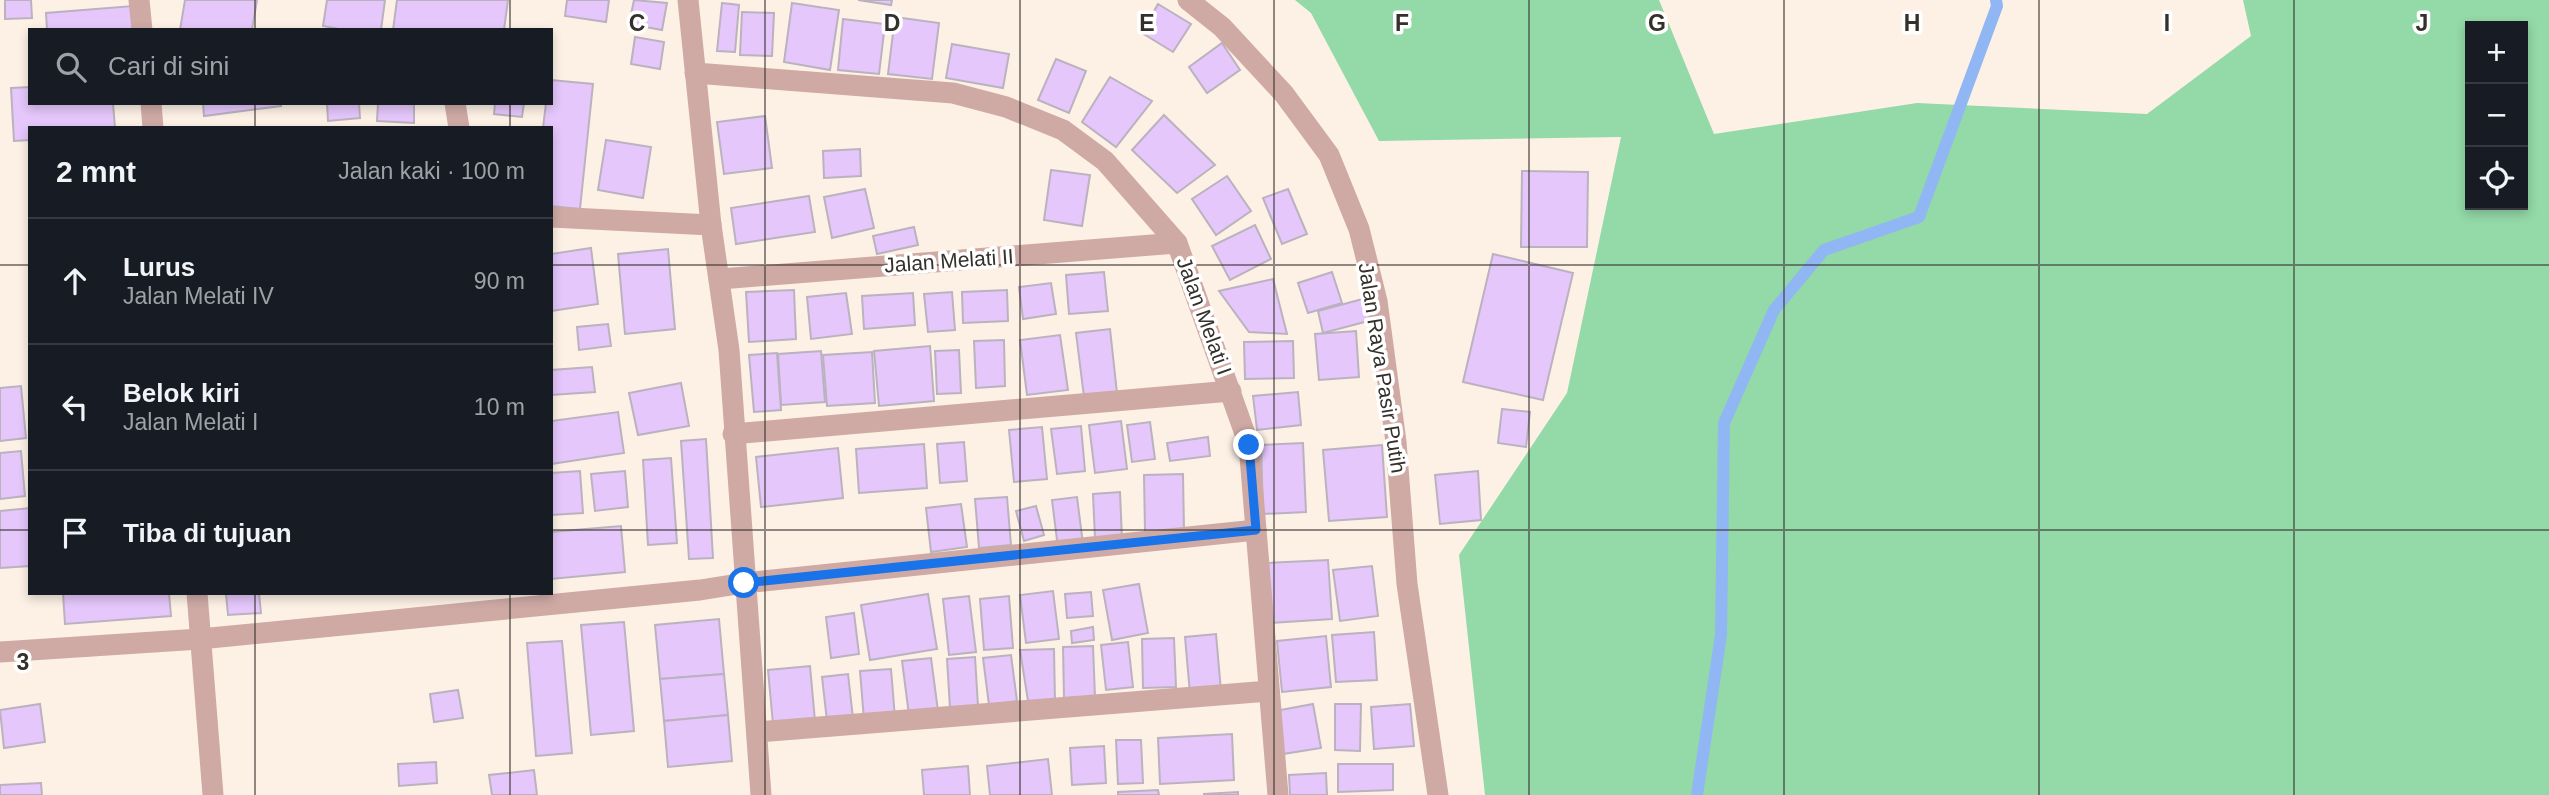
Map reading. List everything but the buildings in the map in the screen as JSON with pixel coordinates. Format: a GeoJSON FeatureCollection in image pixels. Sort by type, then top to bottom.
{"type":"FeatureCollection","features":[{"type":"Feature","properties":{"kind":"street"},"geometry":{"type":"LineString","coordinates":[[139,0],[142,28]]}},
{"type":"Feature","properties":{"kind":"street"},"geometry":{"type":"LineString","coordinates":[[688,0],[711,225],[729,350],[761,795]]}},
{"type":"Feature","properties":{"kind":"street","name":"Jalan Raya Pasir Putih"},"geometry":{"type":"LineString","coordinates":[[1188,0],[1222,27],[1284,93],[1329,155],[1359,229],[1377,301],[1396,442],[1408,584],[1438,795]]}},
{"type":"Feature","properties":{"kind":"street","name":"Jalan Melati I"},"geometry":{"type":"LineString","coordinates":[[695,73],[953,93],[1006,107],[1063,130],[1105,161],[1177,243],[1249,445],[1278,795]]}},
{"type":"Feature","properties":{"kind":"street"},"geometry":{"type":"LineString","coordinates":[[151,105],[153,126]]}},
{"type":"Feature","properties":{"kind":"street"},"geometry":{"type":"LineString","coordinates":[[455,105],[459,126]]}},
{"type":"Feature","properties":{"kind":"street"},"geometry":{"type":"LineString","coordinates":[[553,217],[711,225]]}},
{"type":"Feature","properties":{"kind":"street","name":"Jalan Melati II"},"geometry":{"type":"LineString","coordinates":[[720,279],[1177,243]]}},
{"type":"Feature","properties":{"kind":"street"},"geometry":{"type":"LineString","coordinates":[[733,434],[1231,391]]}},
{"type":"Feature","properties":{"kind":"street"},"geometry":{"type":"LineString","coordinates":[[0,652],[200,639],[524,600],[700,590],[744,583],[1256,530]]}},
{"type":"Feature","properties":{"kind":"street"},"geometry":{"type":"LineString","coordinates":[[197,595],[213,795]]}},
{"type":"Feature","properties":{"kind":"street"},"geometry":{"type":"LineString","coordinates":[[757,732],[1269,691]]}},
{"type":"Feature","properties":{"kind":"green space"},"geometry":{"type":"Polygon","coordinates":[[[1295,0],[1659,0],[1714,134],[1917,103],[2147,114],[2251,36],[2243,0],[2549,0],[2549,795],[1485,795],[1459,555],[1567,393],[1621,137],[1379,141],[1311,13],[1295,0]]]}},
{"type":"Feature","properties":{"kind":"waterway"},"geometry":{"type":"LineString","coordinates":[[1697,795],[1721,635],[1724,423],[1774,310],[1824,250],[1919,217],[1997,6],[1996,0]]}},
{"type":"Feature","properties":{"kind":"route"},"geometry":{"type":"LineString","coordinates":[[744,583],[1256,530],[1249,445]]}}]}
